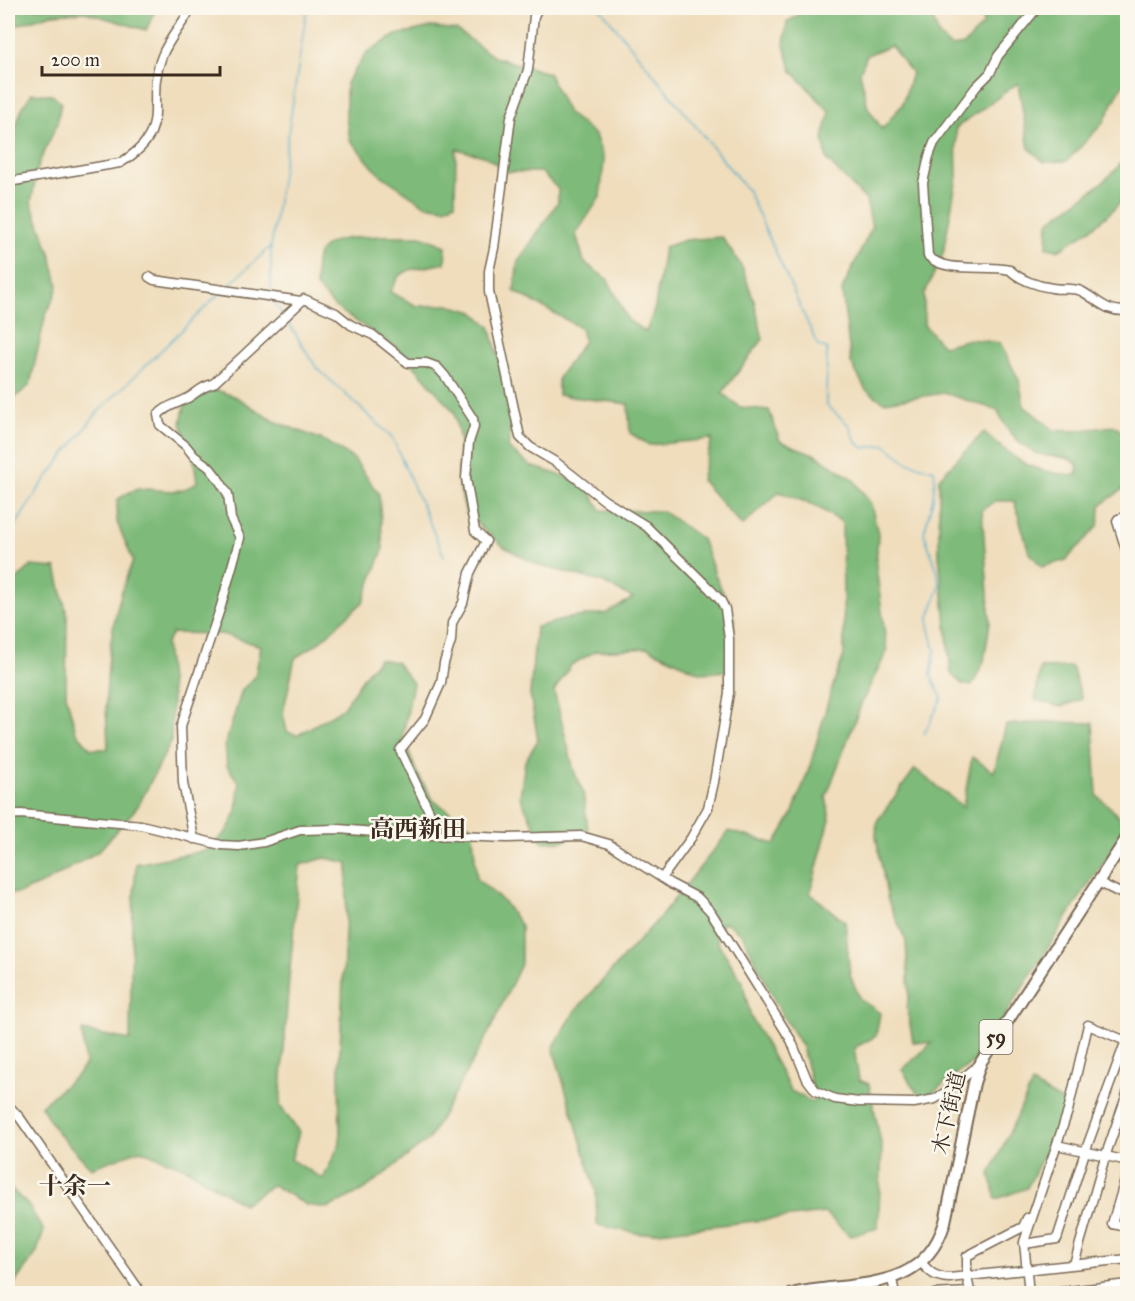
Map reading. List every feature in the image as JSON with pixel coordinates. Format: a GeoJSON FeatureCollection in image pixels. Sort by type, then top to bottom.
{"type":"FeatureCollection","features":[{"type":"Feature","properties":{"kind":"main road","name":"木下街道"},"geometry":{"type":"LineString","coordinates":[[792,1293],[891,1279],[921,1262],[931,1251],[942,1232],[974,1083],[981,1062],[1126,842]]}},
{"type":"Feature","properties":{"kind":"street"},"geometry":{"type":"LineString","coordinates":[[8,182],[120,163],[144,145],[153,126],[154,93],[161,56],[191,8]]}},
{"type":"Feature","properties":{"kind":"street"},"geometry":{"type":"LineString","coordinates":[[538,8],[534,16],[528,70],[511,117],[489,271],[489,292],[520,437],[530,447],[557,463],[604,500],[646,526],[721,601],[726,617],[729,639],[729,693],[708,808],[691,838],[662,878]]}},
{"type":"Feature","properties":{"kind":"street"},"geometry":{"type":"LineString","coordinates":[[1036,8],[998,56],[990,73],[976,87],[934,143],[922,183],[928,256],[937,262],[947,264],[1010,270],[1017,276],[1035,284],[1054,289],[1081,291],[1114,311],[1128,310]]}},
{"type":"Feature","properties":{"kind":"street"},"geometry":{"type":"LineString","coordinates":[[149,277],[154,280],[301,302]]}},
{"type":"Feature","properties":{"kind":"street"},"geometry":{"type":"LineString","coordinates":[[194,838],[183,783],[181,726],[221,606],[240,538],[231,519],[228,494],[217,477],[186,446],[160,425],[158,415],[164,408],[188,398],[198,389],[213,384],[301,302],[308,299],[336,313],[351,325],[373,335],[408,363],[426,363],[437,367],[473,419],[474,427],[469,442],[466,478],[475,531],[486,541],[473,566],[463,603],[452,623],[451,641],[441,683],[425,719],[400,750],[429,811],[437,835]]}},
{"type":"Feature","properties":{"kind":"street"},"geometry":{"type":"LineString","coordinates":[[1128,516],[1117,521],[1128,556]]}},
{"type":"Feature","properties":{"kind":"street"},"geometry":{"type":"LineString","coordinates":[[8,815],[21,814],[141,825],[221,845],[238,846],[264,842],[300,830],[339,829],[507,838],[581,836],[609,844],[698,898],[711,912],[791,1040],[807,1079],[816,1091],[835,1099],[859,1102],[914,1103],[935,1099],[981,1062]]}},
{"type":"Feature","properties":{"kind":"street"},"geometry":{"type":"LineString","coordinates":[[1098,882],[1128,897]]}},
{"type":"Feature","properties":{"kind":"street"},"geometry":{"type":"LineString","coordinates":[[1024,1244],[1057,1239],[1085,1152],[1126,1039],[1088,1024],[1066,1118],[1024,1244],[1029,1293]]}},
{"type":"Feature","properties":{"kind":"street"},"geometry":{"type":"LineString","coordinates":[[1074,1264],[1105,1156],[1128,1091]]}},
{"type":"Feature","properties":{"kind":"street"},"geometry":{"type":"LineString","coordinates":[[8,1105],[20,1118],[142,1293]]}},
{"type":"Feature","properties":{"kind":"street"},"geometry":{"type":"LineString","coordinates":[[934,1293],[973,1293],[967,1276],[968,1256],[1023,1227],[1056,1136],[1066,1118]]}},
{"type":"Feature","properties":{"kind":"street"},"geometry":{"type":"LineString","coordinates":[[1057,1145],[1128,1161]]}},
{"type":"Feature","properties":{"kind":"street"},"geometry":{"type":"LineString","coordinates":[[1128,1170],[1124,1193],[1112,1224],[1128,1227]]}},
{"type":"Feature","properties":{"kind":"street"},"geometry":{"type":"LineString","coordinates":[[921,1262],[929,1272],[938,1277],[1128,1259]]}},
{"type":"Feature","properties":{"kind":"street"},"geometry":{"type":"LineString","coordinates":[[891,1279],[895,1293]]}},
{"type":"Feature","properties":{"kind":"street"},"geometry":{"type":"LineString","coordinates":[[1044,1293],[1128,1284]]}},
{"type":"Feature","properties":{"kind":"green space"},"geometry":{"type":"Polygon","coordinates":[[[8,8],[154,8],[155,11],[146,30],[85,12],[52,14],[8,28],[8,8]]]}},
{"type":"Feature","properties":{"kind":"green space"},"geometry":{"type":"Polygon","coordinates":[[[810,8],[929,8],[939,36],[951,47],[964,45],[983,25],[984,8],[1127,8],[1127,82],[1123,84],[1103,123],[1067,161],[1044,162],[1029,148],[1018,83],[956,128],[957,177],[943,254],[924,295],[924,325],[943,346],[970,339],[1000,343],[1019,380],[1024,406],[1054,430],[1073,431],[1115,426],[1128,437],[1123,489],[1101,505],[1098,526],[1066,560],[1042,567],[1029,552],[1014,501],[995,501],[982,510],[990,622],[984,661],[972,686],[962,684],[951,674],[939,556],[939,478],[984,432],[1015,458],[1047,472],[1076,475],[1078,465],[1069,459],[1043,455],[1027,448],[1009,431],[997,410],[944,393],[884,402],[866,390],[851,363],[842,290],[872,227],[866,200],[827,160],[823,138],[830,112],[792,71],[784,45],[787,22],[810,8]],[[891,46],[867,55],[860,72],[868,108],[882,129],[902,105],[912,73],[891,46]]]}},
{"type":"Feature","properties":{"kind":"green space"},"geometry":{"type":"Polygon","coordinates":[[[431,27],[457,30],[494,57],[548,73],[568,113],[595,135],[604,161],[600,197],[576,234],[584,262],[608,280],[628,320],[646,332],[655,307],[664,247],[685,240],[722,237],[742,267],[754,301],[763,339],[722,393],[740,407],[769,410],[780,441],[816,455],[853,479],[871,504],[878,534],[876,566],[887,651],[862,702],[826,797],[830,819],[810,893],[845,922],[850,975],[860,999],[880,1013],[876,1036],[854,1048],[859,1080],[869,1084],[882,1148],[878,1228],[850,1236],[825,1213],[641,1234],[597,1225],[596,1191],[553,1048],[575,1011],[661,916],[729,831],[775,844],[792,815],[810,766],[831,691],[844,655],[842,522],[814,505],[779,492],[742,526],[701,480],[712,439],[649,445],[630,433],[628,404],[558,395],[558,378],[584,341],[581,328],[514,291],[518,262],[558,202],[558,189],[541,172],[508,172],[484,156],[456,149],[455,203],[445,208],[425,205],[378,173],[350,140],[346,118],[346,83],[367,52],[396,35],[431,27]],[[725,922],[715,931],[718,943],[742,981],[751,1017],[791,1091],[812,1102],[815,1098],[802,1047],[781,1013],[742,934],[725,922]]]}},
{"type":"Feature","properties":{"kind":"green space"},"geometry":{"type":"Polygon","coordinates":[[[32,93],[52,95],[61,102],[57,124],[39,163],[31,202],[51,255],[58,285],[45,317],[30,385],[8,403],[8,147],[23,106],[32,93]]]}},
{"type":"Feature","properties":{"kind":"green space"},"geometry":{"type":"Polygon","coordinates":[[[1127,153],[1127,195],[1103,219],[1078,238],[1058,250],[1047,248],[1048,222],[1104,181],[1122,162],[1127,153]]]}},
{"type":"Feature","properties":{"kind":"green space"},"geometry":{"type":"Polygon","coordinates":[[[421,236],[446,246],[445,263],[409,270],[399,276],[390,292],[417,306],[448,305],[474,312],[490,327],[513,410],[508,448],[531,466],[575,480],[588,489],[601,510],[662,511],[702,539],[735,619],[726,671],[701,673],[648,648],[596,651],[571,665],[554,691],[574,771],[583,792],[588,830],[563,841],[542,842],[520,797],[525,761],[538,740],[530,694],[536,627],[570,618],[607,613],[633,598],[602,582],[538,565],[504,547],[466,514],[458,481],[460,440],[454,412],[402,352],[335,307],[316,287],[316,263],[324,247],[341,239],[421,236]]]}},
{"type":"Feature","properties":{"kind":"green space"},"geometry":{"type":"Polygon","coordinates":[[[211,388],[236,397],[274,421],[325,441],[354,459],[379,494],[383,550],[363,602],[317,644],[295,658],[283,713],[287,732],[298,735],[342,709],[379,659],[396,662],[413,683],[403,735],[416,771],[433,800],[472,827],[477,879],[504,902],[521,926],[521,964],[490,1030],[429,1139],[365,1189],[328,1208],[306,1205],[273,1185],[243,1204],[186,1168],[140,1150],[91,1168],[56,1131],[41,1106],[78,1074],[85,1064],[82,1031],[130,1040],[132,927],[136,864],[208,850],[227,831],[237,811],[239,783],[227,766],[225,745],[242,690],[255,677],[261,646],[222,634],[172,633],[166,644],[172,698],[171,742],[138,806],[99,851],[48,881],[20,893],[8,894],[8,588],[31,566],[56,568],[67,615],[66,695],[76,732],[91,749],[108,749],[106,703],[112,630],[120,595],[133,561],[117,522],[117,500],[138,489],[176,491],[190,487],[197,482],[193,455],[181,424],[186,398],[211,388]],[[325,858],[300,865],[289,978],[280,1106],[299,1132],[291,1160],[323,1179],[340,1143],[339,1070],[348,863],[325,858]]]}},
{"type":"Feature","properties":{"kind":"green space"},"geometry":{"type":"Polygon","coordinates":[[[1072,667],[1082,699],[1061,707],[1035,700],[1040,668],[1072,667]]]}},
{"type":"Feature","properties":{"kind":"green space"},"geometry":{"type":"Polygon","coordinates":[[[1044,722],[1093,723],[1097,796],[1111,808],[1127,828],[1082,894],[978,1058],[921,1099],[902,1070],[932,1043],[913,1042],[907,1007],[909,994],[906,941],[888,901],[876,836],[877,821],[915,769],[963,807],[972,757],[994,772],[1006,725],[1044,722]]]}},
{"type":"Feature","properties":{"kind":"green space"},"geometry":{"type":"Polygon","coordinates":[[[1032,1084],[1069,1105],[1027,1188],[996,1199],[990,1174],[1032,1084]]]}},
{"type":"Feature","properties":{"kind":"green space"},"geometry":{"type":"Polygon","coordinates":[[[8,1186],[28,1205],[44,1231],[36,1254],[8,1292],[8,1186]]]}},
{"type":"Feature","properties":{"kind":"waterway"},"geometry":{"type":"LineString","coordinates":[[271,292],[271,247],[307,8]]}},
{"type":"Feature","properties":{"kind":"waterway"},"geometry":{"type":"LineString","coordinates":[[600,8],[748,191],[818,346],[827,348],[826,405],[849,425],[856,442],[863,448],[885,445],[907,462],[934,470],[933,498],[924,533],[940,586],[929,617],[929,625],[935,650],[931,676],[942,698],[924,734]]}},
{"type":"Feature","properties":{"kind":"waterway"},"geometry":{"type":"LineString","coordinates":[[227,287],[270,247]]}},
{"type":"Feature","properties":{"kind":"waterway"},"geometry":{"type":"LineString","coordinates":[[8,537],[42,484],[97,413],[219,294]]}},
{"type":"Feature","properties":{"kind":"waterway"},"geometry":{"type":"LineString","coordinates":[[274,302],[283,315]]}},
{"type":"Feature","properties":{"kind":"waterway"},"geometry":{"type":"LineString","coordinates":[[286,319],[316,367],[392,437],[444,556]]}},
{"type":"Feature","properties":{"kind":"district","name":"高西新田"},"geometry":{"type":"Point","coordinates":[418,829]}},
{"type":"Feature","properties":{"kind":"district","name":"十余一"},"geometry":{"type":"Point","coordinates":[75,1186]}}]}
